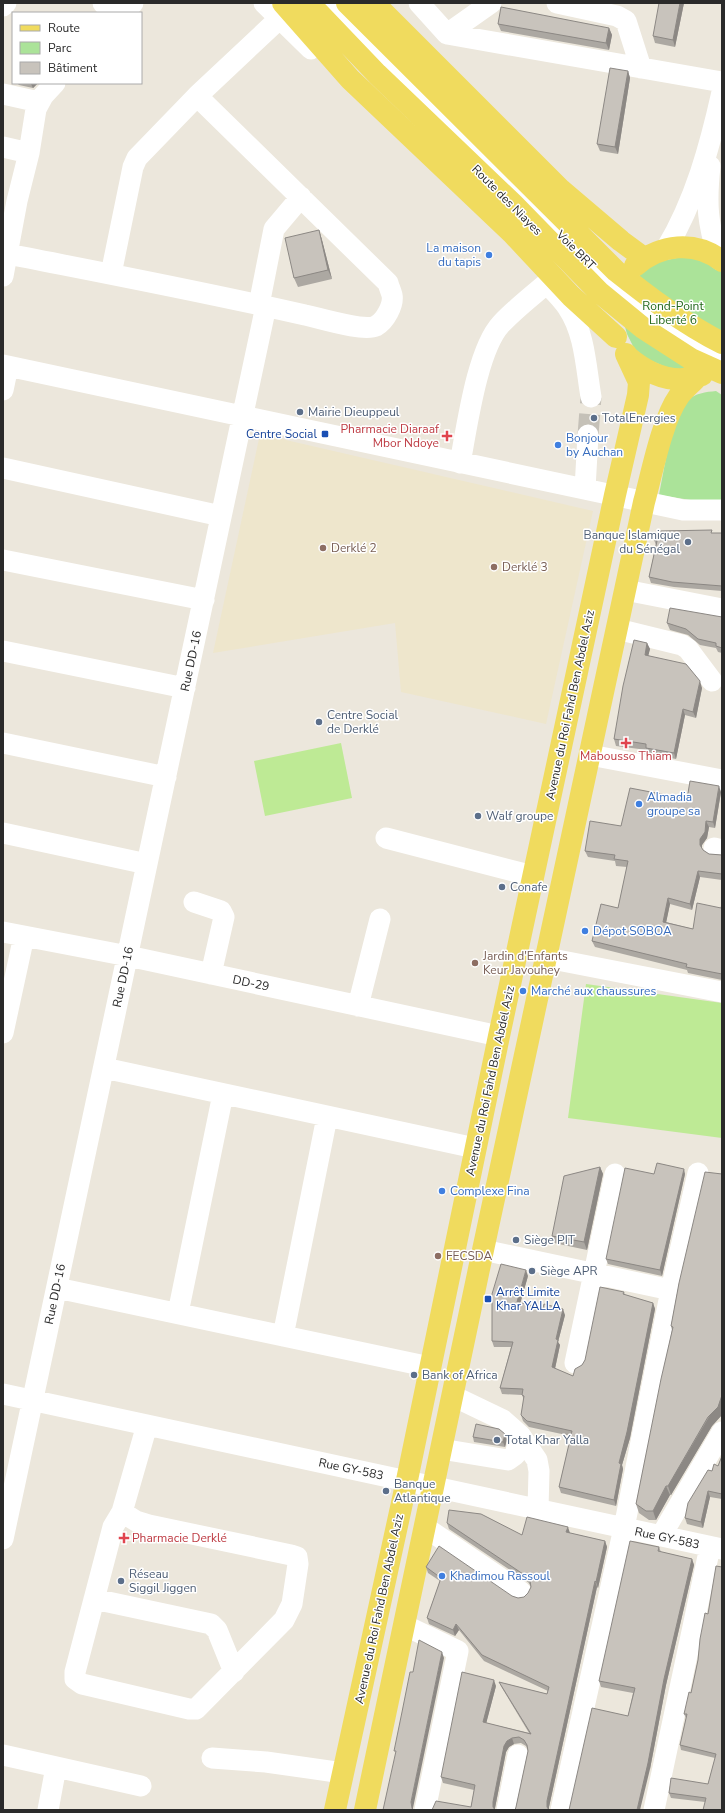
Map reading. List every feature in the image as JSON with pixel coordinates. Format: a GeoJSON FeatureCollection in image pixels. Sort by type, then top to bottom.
{"type":"FeatureCollection","features":[{"type":"Feature","properties":{"kind":"main road","name":"Route des Niayes"},"geometry":{"type":"LineString","coordinates":[[309,3],[377,74],[513,204],[580,255],[616,271],[659,305],[705,334],[722,342]]}},
{"type":"Feature","properties":{"kind":"main road","name":"Route des Niayes"},"geometry":{"type":"LineString","coordinates":[[347,3],[580,255],[599,292],[643,328],[691,359],[722,373]]}},
{"type":"Feature","properties":{"kind":"main road"},"geometry":{"type":"LineString","coordinates":[[374,3],[561,190],[621,241],[640,254],[656,253],[682,247],[693,248],[721,260]]}},
{"type":"Feature","properties":{"kind":"main road"},"geometry":{"type":"LineString","coordinates":[[281,11],[350,79],[512,233],[641,367],[659,376],[674,379],[698,376],[712,371],[722,364]]}},
{"type":"Feature","properties":{"kind":"main road"},"geometry":{"type":"LineString","coordinates":[[621,346],[615,314],[619,290],[630,271],[656,253]]}},
{"type":"Feature","properties":{"kind":"main road","name":"Avenue du Roi Fahd Ben Abdel Aziz"},"geometry":{"type":"LineString","coordinates":[[335,1810],[407,1480],[533,876],[638,395],[639,382],[621,346]]}},
{"type":"Feature","properties":{"kind":"main road"},"geometry":{"type":"LineString","coordinates":[[698,376],[722,387]]}},
{"type":"Feature","properties":{"kind":"main road"},"geometry":{"type":"LineString","coordinates":[[365,1810],[426,1528],[483,1250],[644,502],[664,429],[672,410],[679,397],[698,376]]}},
{"type":"Feature","properties":{"kind":"street"},"geometry":{"type":"LineString","coordinates":[[3,6],[6,3]]}},
{"type":"Feature","properties":{"kind":"street"},"geometry":{"type":"LineString","coordinates":[[103,3],[111,12]]}},
{"type":"Feature","properties":{"kind":"street"},"geometry":{"type":"LineString","coordinates":[[124,12],[133,3]]}},
{"type":"Feature","properties":{"kind":"street"},"geometry":{"type":"LineString","coordinates":[[264,3],[281,11],[547,283],[568,308],[577,328],[583,349],[591,397]]}},
{"type":"Feature","properties":{"kind":"street","name":"Voie BRT"},"geometry":{"type":"LineString","coordinates":[[326,3],[607,282],[651,318],[697,348],[722,359]]}},
{"type":"Feature","properties":{"kind":"street"},"geometry":{"type":"LineString","coordinates":[[419,3],[447,34],[722,82]]}},
{"type":"Feature","properties":{"kind":"street"},"geometry":{"type":"LineString","coordinates":[[447,34],[491,3]]}},
{"type":"Feature","properties":{"kind":"street"},"geometry":{"type":"LineString","coordinates":[[557,3],[617,16],[628,12],[641,68]]}},
{"type":"Feature","properties":{"kind":"street"},"geometry":{"type":"LineString","coordinates":[[111,274],[135,163],[197,96],[281,11]]}},
{"type":"Feature","properties":{"kind":"street"},"geometry":{"type":"LineString","coordinates":[[3,276],[10,199],[29,152],[36,109],[39,102],[55,84]]}},
{"type":"Feature","properties":{"kind":"street"},"geometry":{"type":"LineString","coordinates":[[721,260],[708,220],[709,178],[722,92]]}},
{"type":"Feature","properties":{"kind":"street"},"geometry":{"type":"LineString","coordinates":[[3,94],[39,102]]}},
{"type":"Feature","properties":{"kind":"street"},"geometry":{"type":"LineString","coordinates":[[5,253],[111,274],[352,326],[376,326],[384,318],[390,308],[393,296],[388,284],[197,96]]}},
{"type":"Feature","properties":{"kind":"street"},"geometry":{"type":"LineString","coordinates":[[656,253],[681,224],[718,126]]}},
{"type":"Feature","properties":{"kind":"street"},"geometry":{"type":"LineString","coordinates":[[3,147],[29,152]]}},
{"type":"Feature","properties":{"kind":"street","name":"Rue DD-16"},"geometry":{"type":"LineString","coordinates":[[3,1539],[9,1478],[33,1400],[221,516],[244,416],[274,229],[301,198]]}},
{"type":"Feature","properties":{"kind":"street"},"geometry":{"type":"LineString","coordinates":[[460,463],[481,362],[489,343],[500,324],[547,283]]}},
{"type":"Feature","properties":{"kind":"street"},"geometry":{"type":"LineString","coordinates":[[3,390],[6,365],[644,502],[684,510],[722,510]]}},
{"type":"Feature","properties":{"kind":"street"},"geometry":{"type":"LineString","coordinates":[[585,489],[588,435]]}},
{"type":"Feature","properties":{"kind":"street"},"geometry":{"type":"LineString","coordinates":[[3,468],[221,516]]}},
{"type":"Feature","properties":{"kind":"street"},"geometry":{"type":"LineString","coordinates":[[3,560],[204,600]]}},
{"type":"Feature","properties":{"kind":"street"},"geometry":{"type":"LineString","coordinates":[[625,590],[722,609]]}},
{"type":"Feature","properties":{"kind":"street"},"geometry":{"type":"LineString","coordinates":[[616,629],[682,645],[688,649],[712,681]]}},
{"type":"Feature","properties":{"kind":"street"},"geometry":{"type":"LineString","coordinates":[[3,651],[185,688]]}},
{"type":"Feature","properties":{"kind":"street"},"geometry":{"type":"LineString","coordinates":[[3,743],[166,777]]}},
{"type":"Feature","properties":{"kind":"street"},"geometry":{"type":"LineString","coordinates":[[590,755],[722,780]]}},
{"type":"Feature","properties":{"kind":"street"},"geometry":{"type":"LineString","coordinates":[[3,833],[148,864]]}},
{"type":"Feature","properties":{"kind":"street"},"geometry":{"type":"LineString","coordinates":[[386,838],[533,876]]}},
{"type":"Feature","properties":{"kind":"street"},"geometry":{"type":"LineString","coordinates":[[194,902],[221,911],[224,917],[211,974]]}},
{"type":"Feature","properties":{"kind":"street"},"geometry":{"type":"LineString","coordinates":[[358,1006],[380,919]]}},
{"type":"Feature","properties":{"kind":"street","name":"DD-29"},"geometry":{"type":"LineString","coordinates":[[3,932],[128,956],[499,1036]]}},
{"type":"Feature","properties":{"kind":"street"},"geometry":{"type":"LineString","coordinates":[[3,1033],[24,936]]}},
{"type":"Feature","properties":{"kind":"street"},"geometry":{"type":"LineString","coordinates":[[547,958],[722,992]]}},
{"type":"Feature","properties":{"kind":"street"},"geometry":{"type":"LineString","coordinates":[[104,1068],[476,1148]]}},
{"type":"Feature","properties":{"kind":"street"},"geometry":{"type":"LineString","coordinates":[[178,1313],[223,1094]]}},
{"type":"Feature","properties":{"kind":"street"},"geometry":{"type":"LineString","coordinates":[[283,1336],[327,1117]]}},
{"type":"Feature","properties":{"kind":"street"},"geometry":{"type":"LineString","coordinates":[[560,1810],[624,1528],[671,1290],[698,1173]]}},
{"type":"Feature","properties":{"kind":"street"},"geometry":{"type":"LineString","coordinates":[[575,1364],[615,1174]]}},
{"type":"Feature","properties":{"kind":"street"},"geometry":{"type":"LineString","coordinates":[[483,1250],[671,1290]]}},
{"type":"Feature","properties":{"kind":"street"},"geometry":{"type":"LineString","coordinates":[[57,1288],[430,1367]]}},
{"type":"Feature","properties":{"kind":"street","name":"Rue GY-583"},"geometry":{"type":"LineString","coordinates":[[3,1394],[407,1480],[716,1548]]}},
{"type":"Feature","properties":{"kind":"street"},"geometry":{"type":"LineString","coordinates":[[453,1396],[503,1420],[520,1435],[537,1460],[539,1471],[538,1509]]}},
{"type":"Feature","properties":{"kind":"street"},"geometry":{"type":"LineString","coordinates":[[122,1512],[136,1521],[291,1554],[297,1557],[298,1564],[289,1612],[284,1620],[196,1709],[189,1709],[82,1684],[75,1679],[75,1672],[113,1527],[122,1512],[147,1425]]}},
{"type":"Feature","properties":{"kind":"street"},"geometry":{"type":"LineString","coordinates":[[661,1536],[722,1432]]}},
{"type":"Feature","properties":{"kind":"street"},"geometry":{"type":"LineString","coordinates":[[441,1449],[508,1460],[515,1455],[520,1435]]}},
{"type":"Feature","properties":{"kind":"street"},"geometry":{"type":"LineString","coordinates":[[426,1528],[522,1592]]}},
{"type":"Feature","properties":{"kind":"street"},"geometry":{"type":"LineString","coordinates":[[654,1810],[716,1548]]}},
{"type":"Feature","properties":{"kind":"street"},"geometry":{"type":"LineString","coordinates":[[94,1599],[211,1624],[216,1630],[234,1672]]}},
{"type":"Feature","properties":{"kind":"street"},"geometry":{"type":"LineString","coordinates":[[404,1625],[458,1651],[425,1810]]}},
{"type":"Feature","properties":{"kind":"street"},"geometry":{"type":"LineString","coordinates":[[3,1755],[141,1786]]}},
{"type":"Feature","properties":{"kind":"street"},"geometry":{"type":"LineString","coordinates":[[507,1810],[518,1755]]}},
{"type":"Feature","properties":{"kind":"street"},"geometry":{"type":"LineString","coordinates":[[212,1758],[266,1762],[343,1773]]}},
{"type":"Feature","properties":{"kind":"street"},"geometry":{"type":"LineString","coordinates":[[48,1810],[56,1767]]}},
{"type":"Feature","properties":{"kind":"shaded area"},"geometry":{"type":"Polygon","coordinates":[[[260,434],[593,511],[546,724],[401,692],[395,623],[213,653],[260,434]]]}},
{"type":"Feature","properties":{"kind":"green space","name":"Rond-Point Liberté 6"},"geometry":{"type":"Polygon","coordinates":[[[692,255],[722,271],[722,354],[715,360],[675,371],[645,358],[634,348],[627,334],[624,323],[629,287],[651,263],[692,255]]]}},
{"type":"Feature","properties":{"kind":"green space"},"geometry":{"type":"Polygon","coordinates":[[[716,391],[722,395],[722,505],[659,495],[672,432],[681,409],[690,398],[705,392],[716,391]]]}},
{"type":"Feature","properties":{"kind":"green space"},"geometry":{"type":"Polygon","coordinates":[[[341,743],[352,798],[265,816],[254,761],[341,743]]]}},
{"type":"Feature","properties":{"kind":"green space"},"geometry":{"type":"Polygon","coordinates":[[[586,984],[722,1003],[722,1138],[568,1118],[586,984]]]}},
{"type":"Feature","properties":{"kind":"building"},"geometry":{"type":"Polygon","coordinates":[[[659,3],[680,3],[673,40],[653,36],[659,3]]]}},
{"type":"Feature","properties":{"kind":"building"},"geometry":{"type":"Polygon","coordinates":[[[501,7],[609,28],[606,43],[498,24],[501,7]]]}},
{"type":"Feature","properties":{"kind":"building"},"geometry":{"type":"Polygon","coordinates":[[[610,68],[628,71],[615,147],[597,144],[610,68]]]}},
{"type":"Feature","properties":{"kind":"building"},"geometry":{"type":"Polygon","coordinates":[[[319,230],[328,270],[294,278],[285,238],[319,230]]]}},
{"type":"Feature","properties":{"kind":"building"},"geometry":{"type":"Polygon","coordinates":[[[712,530],[711,533],[722,533],[722,586],[672,582],[649,577],[657,541],[654,540],[659,531],[712,530]]]}},
{"type":"Feature","properties":{"kind":"building"},"geometry":{"type":"Polygon","coordinates":[[[670,608],[722,617],[722,648],[716,646],[716,643],[698,639],[686,629],[667,623],[670,608]]]}},
{"type":"Feature","properties":{"kind":"building"},"geometry":{"type":"Polygon","coordinates":[[[634,640],[647,643],[645,655],[686,664],[700,681],[693,712],[683,709],[674,753],[646,748],[646,744],[614,739],[623,686],[634,640]]]}},
{"type":"Feature","properties":{"kind":"building"},"geometry":{"type":"Polygon","coordinates":[[[690,781],[719,786],[713,822],[706,821],[705,832],[700,839],[700,845],[703,850],[709,854],[722,855],[722,874],[698,871],[690,904],[668,898],[663,922],[693,929],[697,903],[721,908],[722,904],[722,974],[686,967],[687,964],[592,941],[601,904],[618,908],[628,861],[614,859],[615,855],[585,851],[590,821],[621,826],[630,788],[687,799],[690,781]]]}},
{"type":"Feature","properties":{"kind":"building"},"geometry":{"type":"Polygon","coordinates":[[[657,1163],[684,1169],[660,1270],[606,1259],[625,1168],[654,1174],[657,1163]]]}},
{"type":"Feature","properties":{"kind":"building"},"geometry":{"type":"Polygon","coordinates":[[[600,1167],[584,1242],[552,1236],[564,1176],[600,1167]]]}},
{"type":"Feature","properties":{"kind":"building"},"geometry":{"type":"Polygon","coordinates":[[[705,1172],[722,1174],[722,1395],[718,1407],[708,1417],[668,1486],[666,1486],[653,1511],[646,1511],[636,1504],[673,1327],[671,1326],[679,1283],[705,1172]]]}},
{"type":"Feature","properties":{"kind":"building"},"geometry":{"type":"Polygon","coordinates":[[[501,1264],[526,1270],[517,1302],[543,1308],[544,1304],[563,1309],[556,1339],[558,1340],[552,1367],[573,1376],[575,1369],[582,1365],[585,1360],[600,1287],[624,1292],[623,1294],[653,1303],[627,1432],[619,1463],[621,1464],[614,1500],[559,1487],[572,1431],[527,1421],[521,1415],[524,1396],[522,1395],[523,1389],[500,1388],[513,1342],[492,1341],[492,1294],[501,1264]]]}},
{"type":"Feature","properties":{"kind":"building"},"geometry":{"type":"Polygon","coordinates":[[[476,1424],[499,1429],[505,1434],[503,1442],[473,1437],[476,1424]]]}},
{"type":"Feature","properties":{"kind":"building"},"geometry":{"type":"Polygon","coordinates":[[[722,1456],[722,1494],[708,1491],[701,1522],[685,1518],[688,1503],[708,1470],[712,1471],[714,1464],[718,1466],[722,1456]]]}},
{"type":"Feature","properties":{"kind":"building"},"geometry":{"type":"Polygon","coordinates":[[[449,1510],[481,1514],[522,1535],[527,1517],[568,1527],[566,1532],[605,1541],[547,1801],[547,1807],[549,1810],[515,1810],[528,1751],[524,1740],[519,1737],[512,1738],[507,1741],[504,1746],[493,1802],[493,1807],[495,1810],[432,1810],[436,1801],[471,1807],[475,1785],[441,1777],[462,1672],[494,1680],[483,1722],[531,1734],[499,1682],[547,1694],[549,1687],[482,1655],[456,1624],[453,1630],[427,1618],[441,1578],[426,1567],[439,1546],[512,1596],[518,1598],[524,1597],[531,1587],[530,1581],[526,1576],[447,1523],[449,1510]]]}},
{"type":"Feature","properties":{"kind":"building"},"geometry":{"type":"Polygon","coordinates":[[[630,1541],[659,1547],[658,1551],[692,1559],[664,1679],[648,1763],[637,1810],[569,1810],[592,1708],[628,1716],[635,1688],[599,1681],[630,1541]]]}},
{"type":"Feature","properties":{"kind":"building"},"geometry":{"type":"Polygon","coordinates":[[[716,1566],[722,1567],[722,1810],[703,1810],[706,1798],[669,1793],[671,1778],[708,1784],[716,1754],[680,1745],[687,1714],[684,1714],[689,1692],[691,1693],[698,1660],[705,1613],[708,1614],[716,1566]]]}},
{"type":"Feature","properties":{"kind":"building"},"geometry":{"type":"Polygon","coordinates":[[[419,1640],[442,1652],[411,1802],[413,1810],[383,1810],[396,1751],[394,1751],[410,1672],[413,1672],[419,1640]]]}},
{"type":"Feature","properties":{"kind":"tunnel"},"geometry":{"type":"LineString","coordinates":[[588,435],[591,397]]}},
{"type":"Feature","properties":{"kind":"place","name":"La maison du tapis"},"geometry":{"type":"Point","coordinates":[489,255]}},
{"type":"Feature","properties":{"kind":"place","name":"Mairie Dieuppeul"},"geometry":{"type":"Point","coordinates":[300,412]}},
{"type":"Feature","properties":{"kind":"place","name":"TotalEnergies"},"geometry":{"type":"Point","coordinates":[594,418]}},
{"type":"Feature","properties":{"kind":"place","name":"Centre Social"},"geometry":{"type":"Point","coordinates":[325,434]}},
{"type":"Feature","properties":{"kind":"place","name":"Pharmacie Diaraaf Mbor Ndoye"},"geometry":{"type":"Point","coordinates":[447,436]}},
{"type":"Feature","properties":{"kind":"place","name":"Bonjour by Auchan"},"geometry":{"type":"Point","coordinates":[558,445]}},
{"type":"Feature","properties":{"kind":"place","name":"Banque Islamique du Sénégal"},"geometry":{"type":"Point","coordinates":[688,542]}},
{"type":"Feature","properties":{"kind":"place","name":"Derklé 2"},"geometry":{"type":"Point","coordinates":[323,548]}},
{"type":"Feature","properties":{"kind":"place","name":"Derklé 3"},"geometry":{"type":"Point","coordinates":[494,567]}},
{"type":"Feature","properties":{"kind":"place","name":"Centre Social de Derklé"},"geometry":{"type":"Point","coordinates":[319,722]}},
{"type":"Feature","properties":{"kind":"place","name":"Mabousso Thiam"},"geometry":{"type":"Point","coordinates":[626,743]}},
{"type":"Feature","properties":{"kind":"place","name":"Almadia groupe sa"},"geometry":{"type":"Point","coordinates":[639,804]}},
{"type":"Feature","properties":{"kind":"place","name":"Walf groupe"},"geometry":{"type":"Point","coordinates":[478,816]}},
{"type":"Feature","properties":{"kind":"place","name":"Conafe"},"geometry":{"type":"Point","coordinates":[502,887]}},
{"type":"Feature","properties":{"kind":"place","name":"Dépot SOBOA"},"geometry":{"type":"Point","coordinates":[585,931]}},
{"type":"Feature","properties":{"kind":"place","name":"Jardin d'Enfants Keur Javouhey"},"geometry":{"type":"Point","coordinates":[475,963]}},
{"type":"Feature","properties":{"kind":"place","name":"Marché aux chaussures"},"geometry":{"type":"Point","coordinates":[523,991]}},
{"type":"Feature","properties":{"kind":"place","name":"Complexe Fina"},"geometry":{"type":"Point","coordinates":[442,1191]}},
{"type":"Feature","properties":{"kind":"place","name":"Siège PIT"},"geometry":{"type":"Point","coordinates":[516,1240]}},
{"type":"Feature","properties":{"kind":"place","name":"FECSDA"},"geometry":{"type":"Point","coordinates":[438,1256]}},
{"type":"Feature","properties":{"kind":"place","name":"Siège APR"},"geometry":{"type":"Point","coordinates":[532,1271]}},
{"type":"Feature","properties":{"kind":"place","name":"Arrêt Limite Khar YALLA"},"geometry":{"type":"Point","coordinates":[488,1299]}},
{"type":"Feature","properties":{"kind":"place","name":"Bank of Africa"},"geometry":{"type":"Point","coordinates":[414,1375]}},
{"type":"Feature","properties":{"kind":"place","name":"Total Khar Yalla"},"geometry":{"type":"Point","coordinates":[497,1440]}},
{"type":"Feature","properties":{"kind":"place","name":"Banque Atlantique"},"geometry":{"type":"Point","coordinates":[386,1491]}},
{"type":"Feature","properties":{"kind":"place","name":"Pharmacie Derklé"},"geometry":{"type":"Point","coordinates":[124,1538]}},
{"type":"Feature","properties":{"kind":"place","name":"Khadimou Rassoul"},"geometry":{"type":"Point","coordinates":[442,1576]}},
{"type":"Feature","properties":{"kind":"place","name":"Réseau Siggil Jiggen"},"geometry":{"type":"Point","coordinates":[121,1581]}}]}
